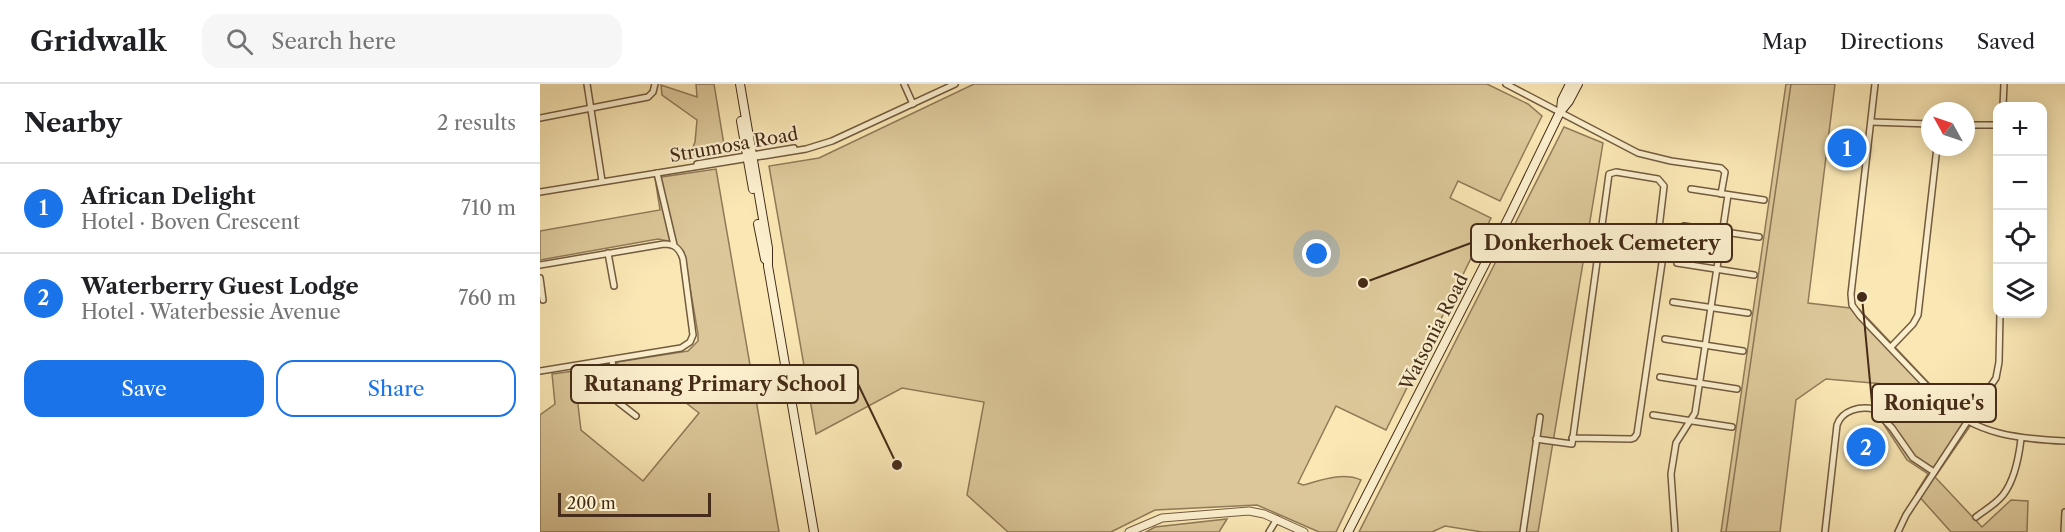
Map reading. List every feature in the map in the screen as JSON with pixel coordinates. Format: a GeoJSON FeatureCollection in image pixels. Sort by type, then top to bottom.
{"type":"FeatureCollection","features":[{"type":"Feature","properties":{"kind":"main road"},"geometry":{"type":"LineString","coordinates":[[735,84],[769,255],[768,266],[814,532]]}},
{"type":"Feature","properties":{"kind":"main road"},"geometry":{"type":"LineString","coordinates":[[740,84],[750,157]]}},
{"type":"Feature","properties":{"kind":"main road","name":"Watsonia Road"},"geometry":{"type":"LineString","coordinates":[[1560,112],[1562,100],[1570,84]]}},
{"type":"Feature","properties":{"kind":"main road","name":"Watsonia Road"},"geometry":{"type":"LineString","coordinates":[[1348,532],[1560,112],[1578,84]]}},
{"type":"Feature","properties":{"kind":"street"},"geometry":{"type":"LineString","coordinates":[[586,84],[603,181]]}},
{"type":"Feature","properties":{"kind":"street"},"geometry":{"type":"LineString","coordinates":[[540,118],[648,97],[653,92],[655,84]]}},
{"type":"Feature","properties":{"kind":"street"},"geometry":{"type":"LineString","coordinates":[[904,84],[913,104]]}},
{"type":"Feature","properties":{"kind":"street","name":"Strumosa Road"},"geometry":{"type":"LineString","coordinates":[[540,192],[810,147],[832,141],[955,84]]}},
{"type":"Feature","properties":{"kind":"street"},"geometry":{"type":"LineString","coordinates":[[1506,84],[1638,153],[1671,161],[1721,168],[1725,172],[1722,232],[1695,413],[1677,438],[1671,474],[1675,532]]}},
{"type":"Feature","properties":{"kind":"street"},"geometry":{"type":"LineString","coordinates":[[1875,84],[1852,300],[1855,309],[1942,402],[1968,422],[1987,430],[2021,439],[2065,441]]}},
{"type":"Feature","properties":{"kind":"street"},"geometry":{"type":"LineString","coordinates":[[2003,102],[2004,84]]}},
{"type":"Feature","properties":{"kind":"street"},"geometry":{"type":"LineString","coordinates":[[1871,122],[1921,124]]}},
{"type":"Feature","properties":{"kind":"street"},"geometry":{"type":"LineString","coordinates":[[1975,125],[1993,125]]}},
{"type":"Feature","properties":{"kind":"street"},"geometry":{"type":"LineString","coordinates":[[1891,347],[1913,324],[1918,315],[1936,156]]}},
{"type":"Feature","properties":{"kind":"street"},"geometry":{"type":"LineString","coordinates":[[1536,439],[1572,444],[1572,438],[1607,177],[1611,172],[1616,171],[1658,179],[1664,186],[1659,228],[1664,249],[1637,434],[1630,439],[1572,438]]}},
{"type":"Feature","properties":{"kind":"street"},"geometry":{"type":"LineString","coordinates":[[660,173],[674,245]]}},
{"type":"Feature","properties":{"kind":"street"},"geometry":{"type":"LineString","coordinates":[[1691,189],[1764,200]]}},
{"type":"Feature","properties":{"kind":"street"},"geometry":{"type":"LineString","coordinates":[[1684,226],[1759,237]]}},
{"type":"Feature","properties":{"kind":"street"},"geometry":{"type":"LineString","coordinates":[[540,265],[664,244],[674,245],[680,250],[683,259],[693,335],[686,347],[540,371]]}},
{"type":"Feature","properties":{"kind":"street"},"geometry":{"type":"LineString","coordinates":[[608,254],[614,286]]}},
{"type":"Feature","properties":{"kind":"street"},"geometry":{"type":"LineString","coordinates":[[1677,263],[1754,275]]}},
{"type":"Feature","properties":{"kind":"street"},"geometry":{"type":"LineString","coordinates":[[540,278],[543,300]]}},
{"type":"Feature","properties":{"kind":"street"},"geometry":{"type":"LineString","coordinates":[[1673,302],[1749,313]]}},
{"type":"Feature","properties":{"kind":"street"},"geometry":{"type":"LineString","coordinates":[[1898,532],[1902,522],[1998,373],[2000,318]]}},
{"type":"Feature","properties":{"kind":"street"},"geometry":{"type":"LineString","coordinates":[[1665,339],[1743,351]]}},
{"type":"Feature","properties":{"kind":"street"},"geometry":{"type":"LineString","coordinates":[[612,360],[618,402],[636,416]]}},
{"type":"Feature","properties":{"kind":"street"},"geometry":{"type":"LineString","coordinates":[[1660,377],[1737,389]]}},
{"type":"Feature","properties":{"kind":"street"},"geometry":{"type":"LineString","coordinates":[[1825,532],[1837,425],[1845,413],[1864,408],[1874,409],[1892,428],[1913,458],[1934,472]]}},
{"type":"Feature","properties":{"kind":"street"},"geometry":{"type":"LineString","coordinates":[[1653,415],[1732,427]]}},
{"type":"Feature","properties":{"kind":"street"},"geometry":{"type":"LineString","coordinates":[[1523,532],[1540,417]]}},
{"type":"Feature","properties":{"kind":"street"},"geometry":{"type":"LineString","coordinates":[[1976,517],[1996,502],[2005,491],[2021,439]]}},
{"type":"Feature","properties":{"kind":"street"},"geometry":{"type":"LineString","coordinates":[[1130,532],[1170,516],[1249,511],[1276,519],[1304,532]]}},
{"type":"Feature","properties":{"kind":"street"},"geometry":{"type":"LineString","coordinates":[[2064,532],[2065,512]]}},
{"type":"Feature","properties":{"kind":"street"},"geometry":{"type":"LineString","coordinates":[[1269,532],[1276,519]]}},
{"type":"Feature","properties":{"kind":"shaded area"},"geometry":{"type":"Polygon","coordinates":[[[696,84],[714,84],[725,151],[689,157],[695,142],[697,120],[662,95],[661,85],[697,97],[696,84]]]}},
{"type":"Feature","properties":{"kind":"shaded area"},"geometry":{"type":"Polygon","coordinates":[[[974,84],[1487,84],[1528,104],[1542,116],[1500,201],[1458,181],[1450,198],[1491,218],[1386,430],[1336,406],[1298,483],[1303,485],[1339,477],[1361,480],[1336,532],[1319,532],[1257,505],[1155,510],[1111,532],[1008,532],[967,495],[984,402],[902,388],[816,434],[769,166],[819,158],[974,84]]]}},
{"type":"Feature","properties":{"kind":"shaded area"},"geometry":{"type":"Polygon","coordinates":[[[1786,84],[1835,84],[1808,303],[1859,309],[1945,400],[1973,422],[1935,477],[1982,527],[2011,500],[2028,501],[2027,532],[1951,532],[1916,493],[1928,474],[1907,460],[1881,420],[1884,384],[1826,379],[1796,400],[1780,532],[1721,532],[1786,84]]]}},
{"type":"Feature","properties":{"kind":"shaded area"},"geometry":{"type":"Polygon","coordinates":[[[1564,127],[1603,143],[1538,532],[1482,532],[1445,526],[1432,532],[1359,532],[1564,127]]]}},
{"type":"Feature","properties":{"kind":"shaded area"},"geometry":{"type":"Polygon","coordinates":[[[716,169],[779,532],[540,532],[540,415],[555,404],[552,374],[574,371],[581,430],[643,481],[699,413],[667,388],[665,377],[621,384],[617,362],[688,351],[698,341],[684,252],[679,246],[658,239],[540,260],[540,231],[660,210],[655,178],[716,169]]]}},
{"type":"Feature","properties":{"kind":"shaded area"},"geometry":{"type":"Polygon","coordinates":[[[1227,519],[1219,532],[1146,532],[1155,527],[1227,519]]]}},
{"type":"Feature","properties":{"kind":"waterway"},"geometry":{"type":"LineString","coordinates":[[1726,532],[1791,84]]}},
{"type":"Feature","properties":{"kind":"place","name":"African Delight"},"geometry":{"type":"Point","coordinates":[1847,148]}},
{"type":"Feature","properties":{"kind":"place","name":"Donkerhoek Cemetery"},"geometry":{"type":"Point","coordinates":[1363,283]}},
{"type":"Feature","properties":{"kind":"place","name":"Ronique's"},"geometry":{"type":"Point","coordinates":[1862,297]}},
{"type":"Feature","properties":{"kind":"place","name":"Waterberry Guest Lodge"},"geometry":{"type":"Point","coordinates":[1866,447]}},
{"type":"Feature","properties":{"kind":"place","name":"Rutanang Primary School"},"geometry":{"type":"Point","coordinates":[897,465]}}]}
